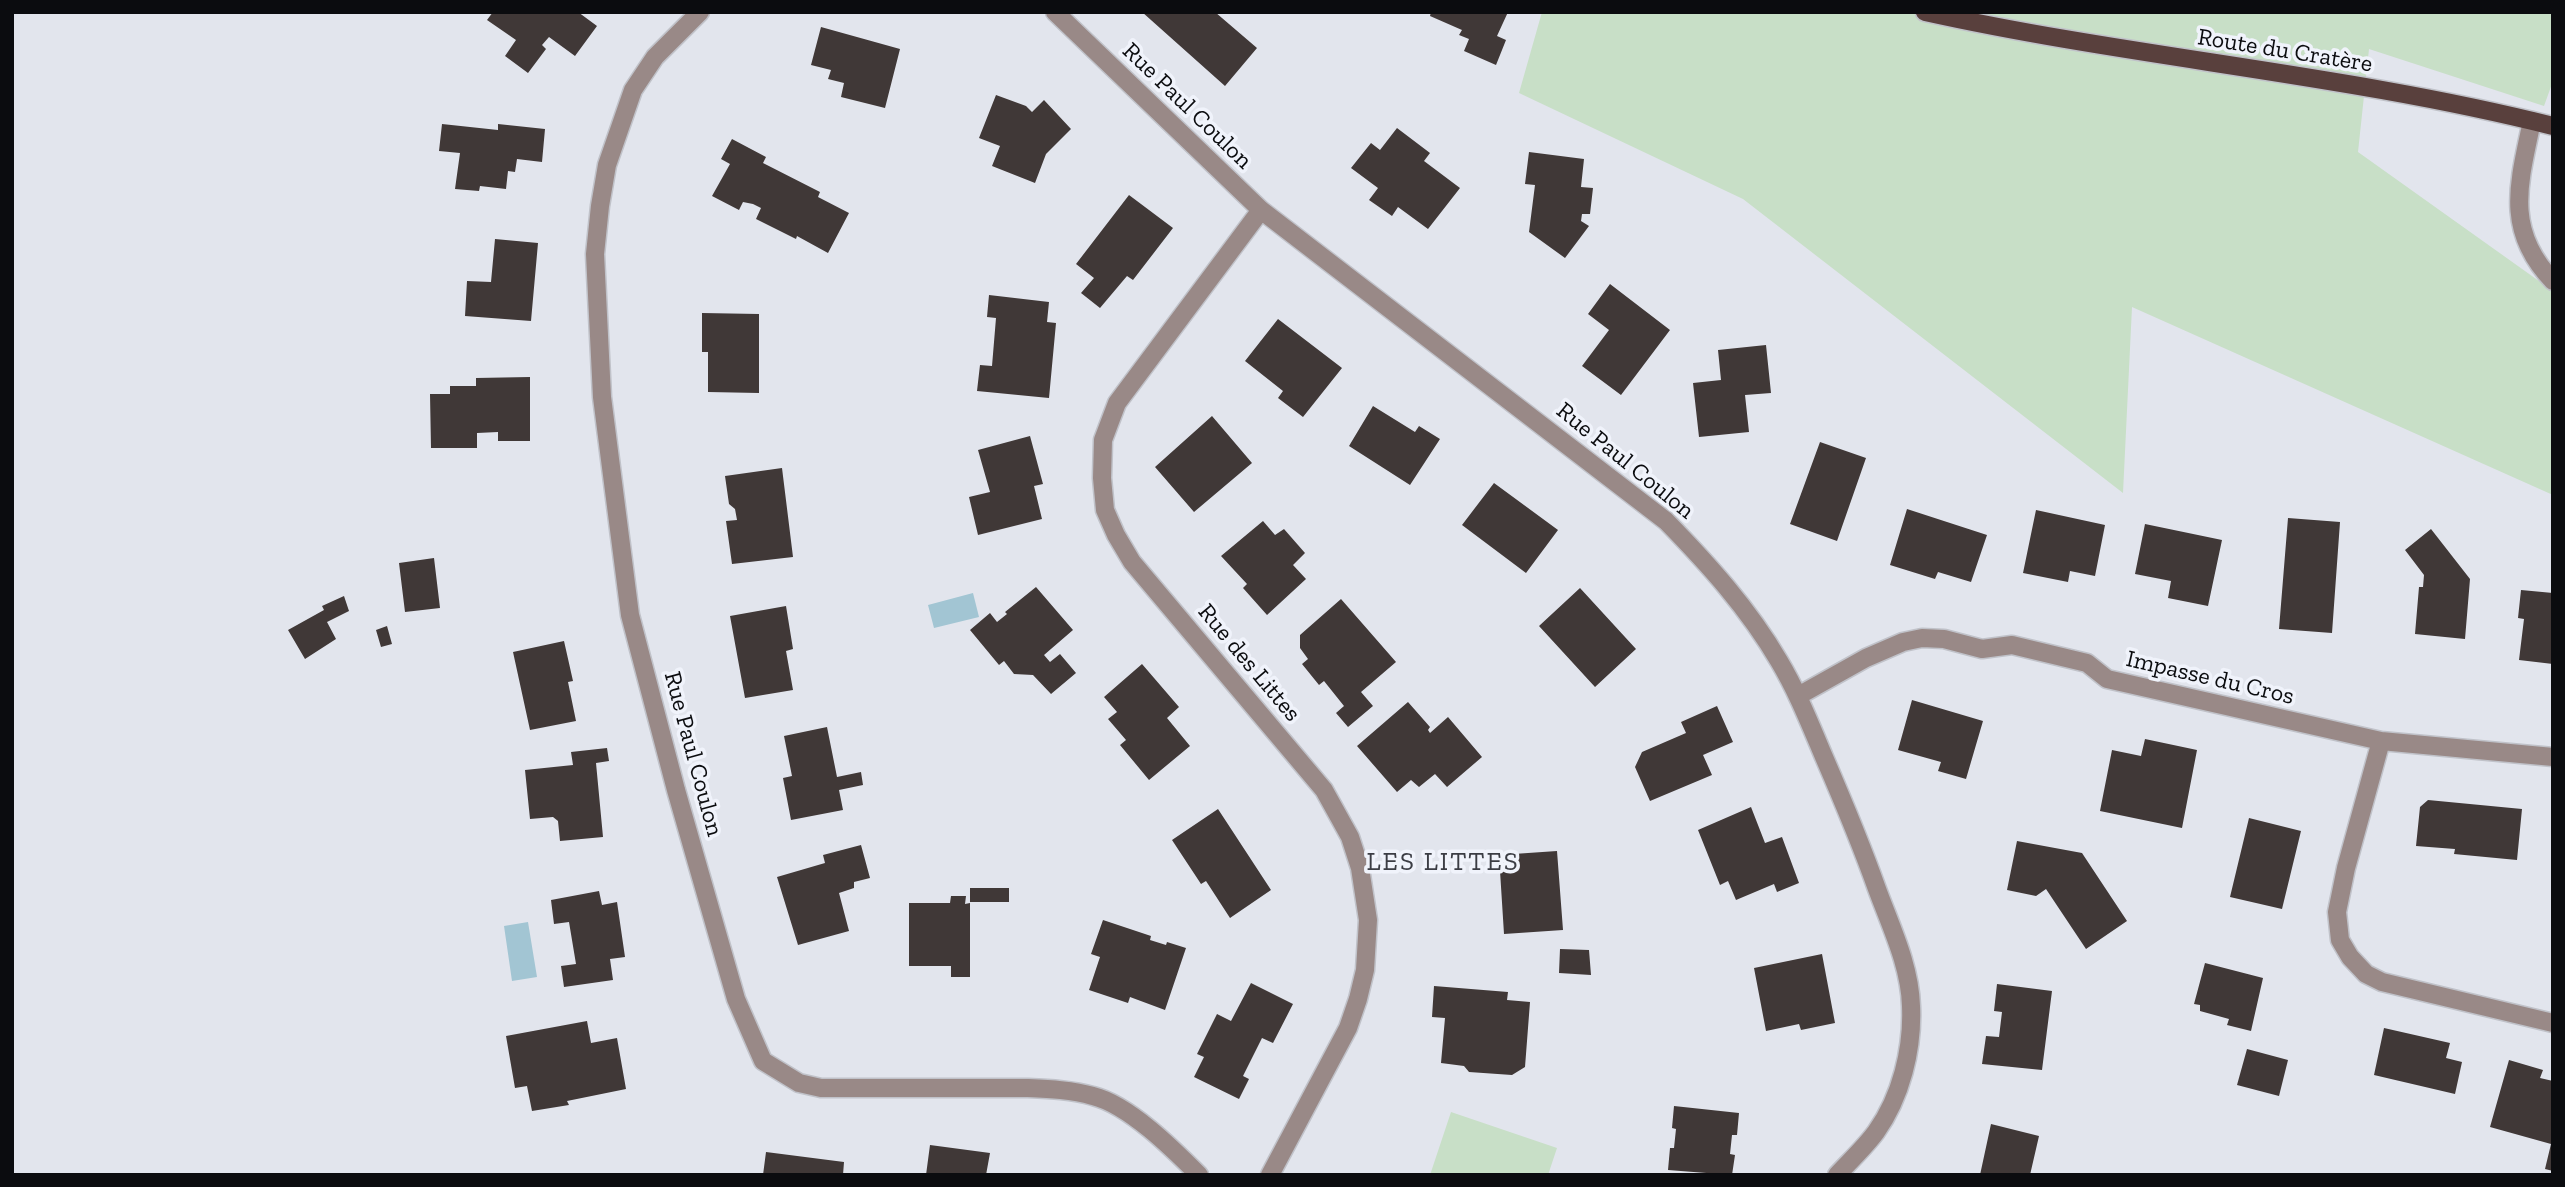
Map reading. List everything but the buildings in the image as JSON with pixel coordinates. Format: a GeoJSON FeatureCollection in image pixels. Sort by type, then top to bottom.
{"type":"FeatureCollection","features":[{"type":"Feature","properties":{"kind":"main road","name":"Route du Cratère"},"geometry":{"type":"LineString","coordinates":[[1925,12],[2109,47],[2345,85],[2553,126]]}},
{"type":"Feature","properties":{"kind":"street","name":"Rue Paul Coulon"},"geometry":{"type":"LineString","coordinates":[[700,12],[654,57],[633,90],[607,165],[595,254],[601,384],[630,615],[676,790],[736,999],[753,1041],[763,1061],[778,1072],[799,1083],[821,1087],[1028,1088],[1056,1089],[1095,1096],[1139,1121],[1199,1175]]}},
{"type":"Feature","properties":{"kind":"street","name":"Rue Paul Coulon"},"geometry":{"type":"LineString","coordinates":[[1055,12],[1261,210],[1667,521],[1736,597],[1779,660],[1798,695],[1865,855],[1905,966],[1911,1005],[1906,1058],[1893,1098],[1877,1130],[1837,1175]]}},
{"type":"Feature","properties":{"kind":"street"},"geometry":{"type":"LineString","coordinates":[[2532,121],[2519,187],[2518,212],[2528,248],[2553,281]]}},
{"type":"Feature","properties":{"kind":"street","name":"Rue des Littes"},"geometry":{"type":"LineString","coordinates":[[1261,210],[1117,403],[1103,440],[1102,478],[1105,510],[1116,536],[1132,562],[1324,790],[1350,837],[1360,868],[1368,919],[1364,970],[1358,999],[1349,1028],[1270,1175]]}},
{"type":"Feature","properties":{"kind":"street","name":"Impasse du Cros"},"geometry":{"type":"LineString","coordinates":[[1798,695],[1903,642],[1933,638],[1982,649],[2012,645],[2087,663],[2107,680],[2381,741],[2553,757]]}},
{"type":"Feature","properties":{"kind":"street"},"geometry":{"type":"LineString","coordinates":[[2381,741],[2338,900],[2340,940],[2350,957],[2366,974],[2382,982],[2553,1023]]}},
{"type":"Feature","properties":{"kind":"green space"},"geometry":{"type":"Polygon","coordinates":[[[1542,12],[2553,12],[2553,81],[2544,106],[2369,49],[2358,152],[2553,291],[2553,495],[2132,307],[2123,493],[1743,199],[1519,93],[1542,12]]]}},
{"type":"Feature","properties":{"kind":"green space"},"geometry":{"type":"Polygon","coordinates":[[[1451,1112],[1557,1148],[1548,1175],[1430,1175],[1451,1112]]]}},
{"type":"Feature","properties":{"kind":"water"},"geometry":{"type":"Polygon","coordinates":[[[973,593],[979,617],[934,628],[928,605],[973,593]]]}},
{"type":"Feature","properties":{"kind":"water"},"geometry":{"type":"Polygon","coordinates":[[[528,922],[537,977],[512,981],[504,926],[528,922]]]}},
{"type":"Feature","properties":{"kind":"district","name":"LES LITTES"},"geometry":{"type":"Point","coordinates":[1443,863]}}]}
